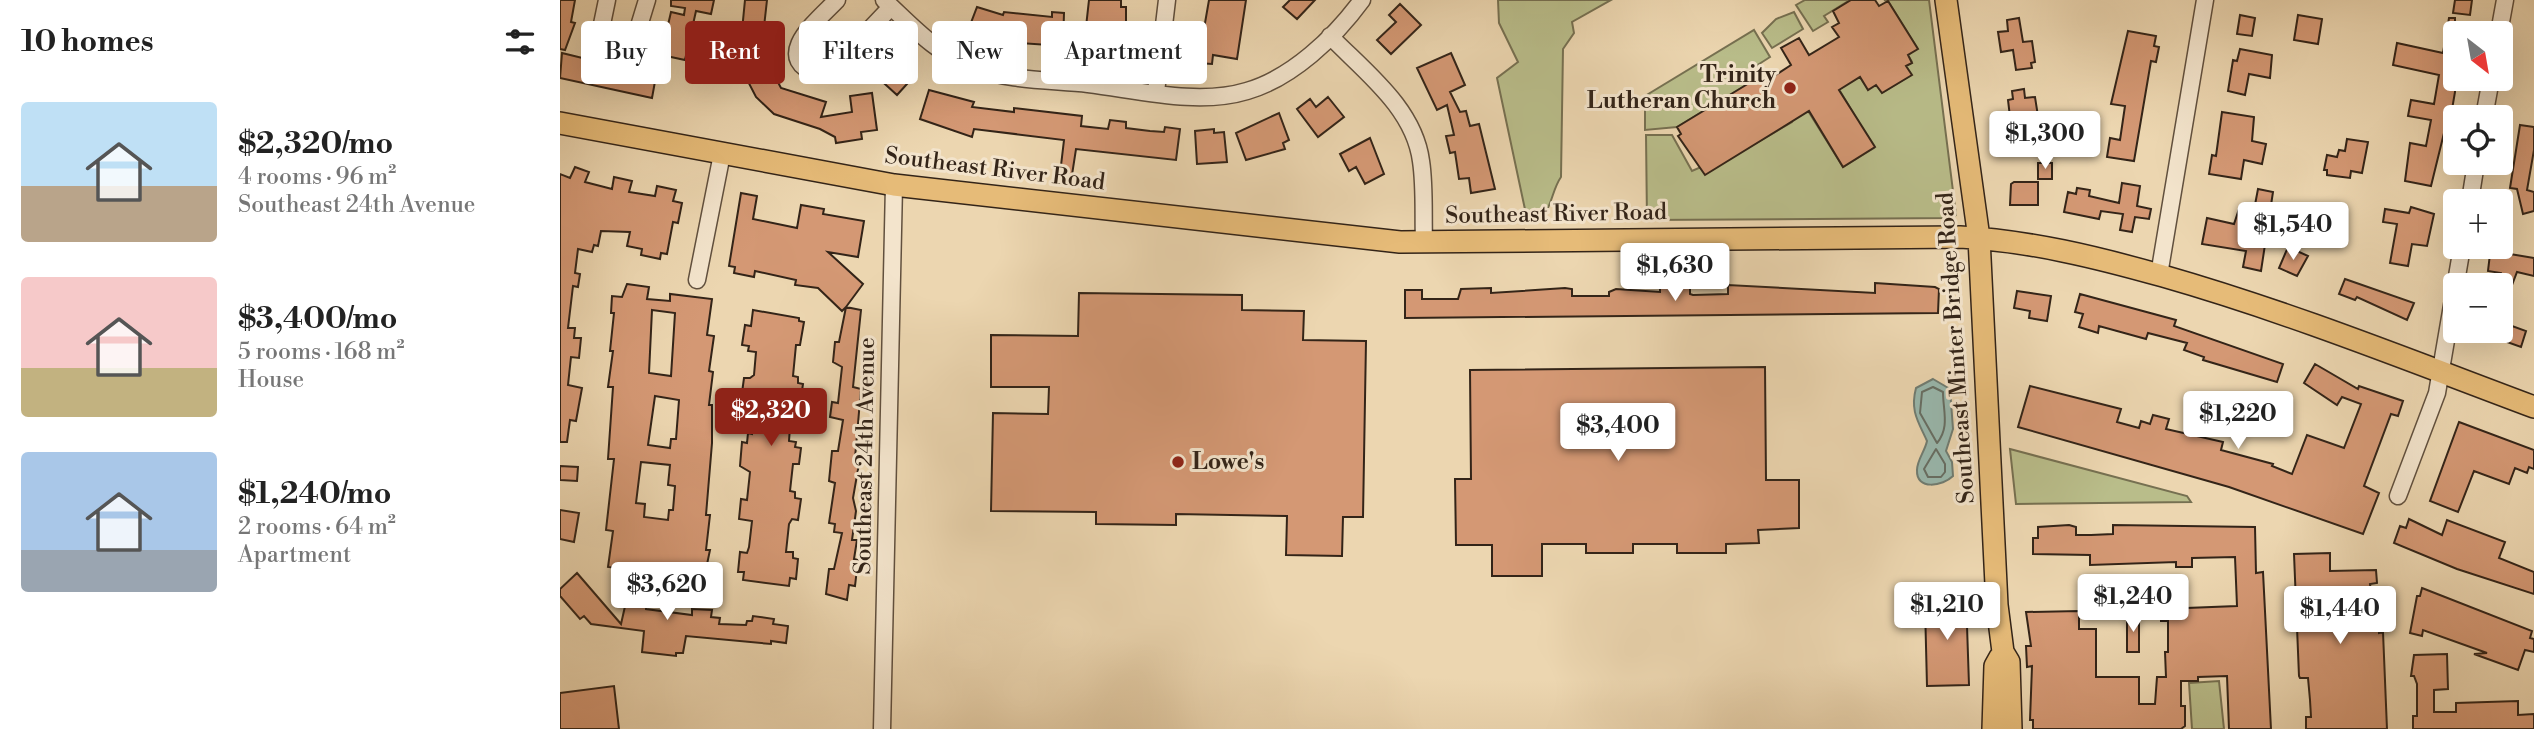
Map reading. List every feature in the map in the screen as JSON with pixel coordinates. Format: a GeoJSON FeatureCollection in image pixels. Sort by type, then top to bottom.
{"type":"FeatureCollection","features":[{"type":"Feature","properties":{"kind":"main road","name":"Southeast Minter Bridge Road"},"geometry":{"type":"LineString","coordinates":[[1947,0],[1979,238],[1997,605],[2003,652],[2009,662],[2011,729]]}},
{"type":"Feature","properties":{"kind":"main road","name":"Southeast River Road"},"geometry":{"type":"LineString","coordinates":[[560,123],[894,184],[1374,240],[1424,242],[1979,238],[2061,249],[2159,275],[2290,315],[2534,407]]}},
{"type":"Feature","properties":{"kind":"main road","name":"Southeast Minter Bridge Road"},"geometry":{"type":"LineString","coordinates":[[1993,729],[1995,666],[2003,652]]}},
{"type":"Feature","properties":{"kind":"street"},"geometry":{"type":"LineString","coordinates":[[607,0],[601,29],[608,38],[625,42],[636,36],[648,0]]}},
{"type":"Feature","properties":{"kind":"street"},"geometry":{"type":"LineString","coordinates":[[836,0],[800,39],[796,48],[797,58],[810,71],[818,74],[836,65],[888,4],[931,45],[973,67],[1023,77],[1199,97],[1246,92],[1274,80],[1330,36],[1363,0]]}},
{"type":"Feature","properties":{"kind":"street"},"geometry":{"type":"LineString","coordinates":[[1156,92],[1167,0]]}},
{"type":"Feature","properties":{"kind":"street"},"geometry":{"type":"LineString","coordinates":[[2159,275],[2205,0]]}},
{"type":"Feature","properties":{"kind":"street"},"geometry":{"type":"LineString","coordinates":[[2501,21],[2505,0]]}},
{"type":"Feature","properties":{"kind":"street"},"geometry":{"type":"LineString","coordinates":[[1330,36],[1402,112],[1417,143],[1421,161],[1424,242]]}},
{"type":"Feature","properties":{"kind":"street"},"geometry":{"type":"LineString","coordinates":[[697,280],[722,154]]}},
{"type":"Feature","properties":{"kind":"street","name":"Southeast 24th Avenue"},"geometry":{"type":"LineString","coordinates":[[883,729],[894,184]]}},
{"type":"Feature","properties":{"kind":"street"},"geometry":{"type":"LineString","coordinates":[[2398,496],[2437,393],[2460,259]]}},
{"type":"Feature","properties":{"kind":"green space"},"geometry":{"type":"Polygon","coordinates":[[[1498,0],[1611,0],[1572,22],[1574,33],[1563,49],[1561,177],[1547,210],[1526,214],[1497,78],[1518,62],[1499,23],[1498,0]]]}},
{"type":"Feature","properties":{"kind":"green space"},"geometry":{"type":"Polygon","coordinates":[[[1805,0],[1850,0],[1824,16],[1828,22],[1813,31],[1796,5],[1805,0]]]}},
{"type":"Feature","properties":{"kind":"green space"},"geometry":{"type":"Polygon","coordinates":[[[1884,0],[1929,0],[1956,215],[1952,218],[1647,220],[1646,135],[1672,135],[1692,171],[1756,143],[1792,122],[1800,98],[1843,167],[1874,148],[1834,81],[1860,77],[1868,89],[1876,84],[1882,93],[1911,75],[1906,66],[1912,62],[1908,55],[1917,48],[1888,1],[1884,0]]]}},
{"type":"Feature","properties":{"kind":"green space"},"geometry":{"type":"Polygon","coordinates":[[[1794,12],[1803,29],[1772,48],[1762,33],[1776,19],[1794,12]]]}},
{"type":"Feature","properties":{"kind":"green space"},"geometry":{"type":"Polygon","coordinates":[[[1754,30],[1770,57],[1756,66],[1761,76],[1677,127],[1645,130],[1645,96],[1754,30]]]}},
{"type":"Feature","properties":{"kind":"green space"},"geometry":{"type":"Polygon","coordinates":[[[2010,449],[2187,496],[2191,502],[2016,504],[2010,449]]]}},
{"type":"Feature","properties":{"kind":"green space"},"geometry":{"type":"Polygon","coordinates":[[[2219,681],[2224,729],[2192,729],[2189,683],[2219,681]]]}},
{"type":"Feature","properties":{"kind":"water"},"geometry":{"type":"Polygon","coordinates":[[[1933,379],[1950,389],[1953,429],[1946,451],[1952,462],[1953,476],[1931,485],[1925,484],[1918,477],[1917,466],[1927,441],[1916,416],[1914,403],[1916,388],[1933,379]]]}},
{"type":"Feature","properties":{"kind":"building"},"geometry":{"type":"Polygon","coordinates":[[[560,0],[575,0],[571,22],[575,23],[565,50],[560,49],[560,0]]]}},
{"type":"Feature","properties":{"kind":"building"},"geometry":{"type":"Polygon","coordinates":[[[671,0],[714,0],[711,14],[696,11],[694,21],[685,21],[685,60],[671,57],[669,21],[671,12],[684,15],[685,8],[671,6],[671,0]]]}},
{"type":"Feature","properties":{"kind":"building"},"geometry":{"type":"Polygon","coordinates":[[[745,0],[767,0],[765,21],[743,21],[745,0]]]}},
{"type":"Feature","properties":{"kind":"building"},"geometry":{"type":"Polygon","coordinates":[[[1089,0],[1121,0],[1121,7],[1126,7],[1126,21],[1087,21],[1089,0]]]}},
{"type":"Feature","properties":{"kind":"building"},"geometry":{"type":"Polygon","coordinates":[[[1209,0],[1246,0],[1237,59],[1213,55],[1212,64],[1207,64],[1205,21],[1209,0]]]}},
{"type":"Feature","properties":{"kind":"building"},"geometry":{"type":"Polygon","coordinates":[[[1290,0],[1315,0],[1297,19],[1283,7],[1290,0]]]}},
{"type":"Feature","properties":{"kind":"building","name":"Trinity Lutheran Church"},"geometry":{"type":"Polygon","coordinates":[[[1851,0],[1875,0],[1879,6],[1888,1],[1918,49],[1908,55],[1912,63],[1906,66],[1912,75],[1882,93],[1876,85],[1868,90],[1860,77],[1839,90],[1875,147],[1843,167],[1809,111],[1705,175],[1678,136],[1681,134],[1677,127],[1764,74],[1768,80],[1791,65],[1781,48],[1799,38],[1809,55],[1839,37],[1832,27],[1839,23],[1833,11],[1851,0]]]}},
{"type":"Feature","properties":{"kind":"building"},"geometry":{"type":"Polygon","coordinates":[[[2455,0],[2472,0],[2470,15],[2453,13],[2455,0]]]}},
{"type":"Feature","properties":{"kind":"building"},"geometry":{"type":"Polygon","coordinates":[[[1400,4],[1421,25],[1391,54],[1377,40],[1396,22],[1389,15],[1400,4]]]}},
{"type":"Feature","properties":{"kind":"building"},"geometry":{"type":"Polygon","coordinates":[[[977,7],[1003,15],[1004,12],[1052,17],[1052,12],[1064,13],[1064,21],[1041,21],[1041,44],[1027,43],[1027,21],[972,21],[977,7]]]}},
{"type":"Feature","properties":{"kind":"building"},"geometry":{"type":"Polygon","coordinates":[[[2240,15],[2255,18],[2252,36],[2237,34],[2240,15]]]}},
{"type":"Feature","properties":{"kind":"building"},"geometry":{"type":"Polygon","coordinates":[[[2298,15],[2322,19],[2318,44],[2294,40],[2298,15]]]}},
{"type":"Feature","properties":{"kind":"building"},"geometry":{"type":"Polygon","coordinates":[[[2019,18],[2023,42],[2032,41],[2035,62],[2031,63],[2032,68],[2016,70],[2013,50],[2001,52],[1998,32],[2008,31],[2007,20],[2019,18]]]}},
{"type":"Feature","properties":{"kind":"building"},"geometry":{"type":"Polygon","coordinates":[[[2128,31],[2156,36],[2154,46],[2159,47],[2156,62],[2151,61],[2134,161],[2107,157],[2110,138],[2120,140],[2125,106],[2111,104],[2128,31]]]}},
{"type":"Feature","properties":{"kind":"building"},"geometry":{"type":"Polygon","coordinates":[[[2397,43],[2443,53],[2443,91],[2455,91],[2453,105],[2443,105],[2443,137],[2431,186],[2405,181],[2410,143],[2426,146],[2431,120],[2408,116],[2411,100],[2434,104],[2439,75],[2393,65],[2397,43]]]}},
{"type":"Feature","properties":{"kind":"building"},"geometry":{"type":"Polygon","coordinates":[[[2240,49],[2272,55],[2270,78],[2249,74],[2245,95],[2228,91],[2233,60],[2237,61],[2240,49]]]}},
{"type":"Feature","properties":{"kind":"building"},"geometry":{"type":"Polygon","coordinates":[[[562,53],[581,58],[581,83],[560,78],[562,53]]]}},
{"type":"Feature","properties":{"kind":"building"},"geometry":{"type":"Polygon","coordinates":[[[1451,53],[1465,85],[1450,92],[1460,112],[1466,111],[1470,126],[1479,124],[1495,189],[1471,193],[1469,178],[1459,179],[1455,152],[1450,153],[1446,136],[1454,135],[1447,105],[1437,110],[1417,68],[1451,53]]]}},
{"type":"Feature","properties":{"kind":"building"},"geometry":{"type":"Polygon","coordinates":[[[588,84],[655,84],[652,98],[588,84]]]}},
{"type":"Feature","properties":{"kind":"building"},"geometry":{"type":"Polygon","coordinates":[[[749,84],[779,84],[781,88],[826,102],[821,117],[852,112],[850,96],[872,93],[877,130],[861,132],[862,139],[836,143],[835,137],[820,129],[774,114],[756,97],[749,84]]]}},
{"type":"Feature","properties":{"kind":"building"},"geometry":{"type":"Polygon","coordinates":[[[885,84],[907,84],[897,95],[885,84]]]}},
{"type":"Feature","properties":{"kind":"building"},"geometry":{"type":"Polygon","coordinates":[[[2024,89],[2025,98],[2035,97],[2040,129],[2016,133],[2015,124],[2011,125],[2008,100],[2013,99],[2012,91],[2024,89]]]}},
{"type":"Feature","properties":{"kind":"building"},"geometry":{"type":"Polygon","coordinates":[[[929,90],[974,102],[972,107],[1014,112],[1014,108],[1082,116],[1081,126],[1108,129],[1110,120],[1126,122],[1126,128],[1164,132],[1165,127],[1180,129],[1176,160],[1076,149],[1072,175],[1060,174],[1064,140],[974,129],[972,137],[920,119],[929,90]]]}},
{"type":"Feature","properties":{"kind":"building"},"geometry":{"type":"Polygon","coordinates":[[[1328,97],[1344,117],[1318,137],[1297,109],[1310,99],[1316,107],[1328,97]]]}},
{"type":"Feature","properties":{"kind":"building"},"geometry":{"type":"Polygon","coordinates":[[[2222,112],[2254,117],[2252,141],[2266,144],[2262,164],[2244,160],[2241,179],[2209,174],[2212,155],[2216,156],[2222,112]]]}},
{"type":"Feature","properties":{"kind":"building"},"geometry":{"type":"Polygon","coordinates":[[[1279,113],[1289,140],[1283,143],[1285,149],[1246,160],[1236,133],[1279,113]]]}},
{"type":"Feature","properties":{"kind":"building"},"geometry":{"type":"Polygon","coordinates":[[[2520,125],[2534,127],[2534,150],[2527,190],[2534,192],[2534,211],[2523,214],[2517,189],[2510,188],[2520,125]]]}},
{"type":"Feature","properties":{"kind":"building"},"geometry":{"type":"Polygon","coordinates":[[[1214,129],[1214,133],[1224,132],[1227,162],[1197,164],[1195,131],[1214,129]]]}},
{"type":"Feature","properties":{"kind":"building"},"geometry":{"type":"Polygon","coordinates":[[[1370,138],[1384,174],[1365,184],[1356,167],[1349,171],[1340,154],[1370,138]]]}},
{"type":"Feature","properties":{"kind":"building"},"geometry":{"type":"Polygon","coordinates":[[[2347,139],[2368,142],[2362,173],[2351,171],[2350,178],[2327,175],[2327,170],[2324,170],[2327,155],[2337,157],[2339,150],[2345,151],[2347,139]]]}},
{"type":"Feature","properties":{"kind":"building"},"geometry":{"type":"Polygon","coordinates":[[[2038,163],[2052,163],[2052,179],[2038,179],[2038,163]]]}},
{"type":"Feature","properties":{"kind":"building"},"geometry":{"type":"Polygon","coordinates":[[[575,167],[589,172],[585,182],[612,189],[614,177],[632,181],[629,192],[655,196],[657,186],[676,190],[673,201],[682,203],[678,223],[673,222],[667,254],[661,253],[660,259],[641,255],[642,249],[627,246],[630,232],[601,231],[598,246],[594,245],[592,252],[578,249],[575,273],[580,274],[578,287],[573,286],[568,328],[575,328],[574,338],[581,338],[579,358],[571,357],[568,385],[582,388],[576,421],[570,420],[567,442],[560,442],[560,174],[570,178],[575,167]]]}},
{"type":"Feature","properties":{"kind":"building"},"geometry":{"type":"Polygon","coordinates":[[[2038,182],[2038,205],[2010,205],[2011,184],[2038,182]]]}},
{"type":"Feature","properties":{"kind":"building"},"geometry":{"type":"Polygon","coordinates":[[[2122,183],[2140,186],[2137,206],[2151,209],[2149,219],[2135,217],[2132,232],[2120,230],[2123,214],[2101,211],[2099,219],[2064,212],[2068,192],[2076,194],[2077,188],[2090,190],[2089,196],[2119,203],[2122,183]]]}},
{"type":"Feature","properties":{"kind":"building"},"geometry":{"type":"Polygon","coordinates":[[[2258,189],[2273,192],[2261,271],[2243,267],[2246,251],[2202,244],[2207,218],[2234,224],[2240,206],[2254,210],[2258,189]]]}},
{"type":"Feature","properties":{"kind":"building"},"geometry":{"type":"Polygon","coordinates":[[[741,193],[757,196],[753,219],[797,228],[801,205],[824,209],[823,214],[864,221],[858,257],[828,252],[863,284],[842,311],[818,288],[795,285],[796,280],[755,271],[754,277],[734,273],[735,267],[729,266],[741,193]]]}},
{"type":"Feature","properties":{"kind":"building"},"geometry":{"type":"Polygon","coordinates":[[[2411,207],[2434,214],[2427,246],[2412,244],[2408,266],[2390,263],[2397,224],[2383,222],[2385,209],[2409,213],[2411,207]]]}},
{"type":"Feature","properties":{"kind":"building"},"geometry":{"type":"Polygon","coordinates":[[[2288,247],[2308,256],[2297,276],[2279,268],[2288,247]]]}},
{"type":"Feature","properties":{"kind":"building"},"geometry":{"type":"Polygon","coordinates":[[[2513,254],[2534,258],[2534,276],[2517,272],[2513,282],[2513,273],[2488,271],[2489,259],[2513,259],[2513,254]]]}},
{"type":"Feature","properties":{"kind":"building"},"geometry":{"type":"Polygon","coordinates":[[[2345,279],[2414,303],[2407,320],[2357,297],[2355,300],[2339,294],[2345,279]]]}},
{"type":"Feature","properties":{"kind":"building"},"geometry":{"type":"Polygon","coordinates":[[[1875,283],[1935,287],[1939,289],[1938,313],[1405,318],[1405,290],[1422,290],[1422,299],[1458,299],[1461,289],[1491,288],[1491,293],[1565,288],[1572,289],[1572,296],[1609,296],[1609,292],[1616,289],[1660,292],[1660,285],[1690,285],[1690,294],[1693,295],[1728,294],[1728,285],[1875,293],[1875,283]]]}},
{"type":"Feature","properties":{"kind":"building"},"geometry":{"type":"Polygon","coordinates":[[[627,284],[649,287],[647,299],[670,301],[670,294],[712,299],[707,335],[714,336],[709,371],[713,372],[709,405],[712,405],[712,443],[706,515],[710,515],[706,550],[710,550],[705,574],[665,569],[664,573],[657,573],[608,567],[613,531],[606,530],[614,459],[608,459],[613,387],[608,387],[613,351],[610,351],[614,313],[611,313],[612,296],[622,297],[627,284]],[[652,310],[649,373],[671,376],[675,313],[652,310]],[[655,396],[648,445],[670,448],[671,439],[676,439],[679,400],[655,396]],[[641,462],[636,503],[645,504],[644,517],[668,520],[669,510],[673,510],[675,486],[668,485],[670,465],[641,462]]]}},
{"type":"Feature","properties":{"kind":"building"},"geometry":{"type":"Polygon","coordinates":[[[2017,291],[2051,296],[2047,321],[2029,318],[2030,311],[2014,308],[2017,291]]]}},
{"type":"Feature","properties":{"kind":"building","name":"Lowe's"},"geometry":{"type":"Polygon","coordinates":[[[1079,293],[1242,295],[1242,310],[1304,311],[1303,340],[1366,341],[1363,517],[1343,517],[1342,556],[1286,555],[1287,516],[1176,514],[1176,525],[1096,524],[1096,512],[991,511],[993,413],[1048,414],[1049,387],[991,387],[991,335],[1078,336],[1079,293]]]}},
{"type":"Feature","properties":{"kind":"building"},"geometry":{"type":"Polygon","coordinates":[[[2080,294],[2176,320],[2174,326],[2283,364],[2277,382],[2203,360],[2204,357],[2184,350],[2187,343],[2148,333],[2146,339],[2099,326],[2098,333],[2079,327],[2083,314],[2075,312],[2080,294]]]}},
{"type":"Feature","properties":{"kind":"building"},"geometry":{"type":"Polygon","coordinates":[[[846,307],[861,310],[853,387],[861,389],[855,458],[860,458],[853,498],[856,511],[852,540],[857,540],[854,559],[858,560],[855,586],[849,585],[847,600],[826,594],[829,569],[834,569],[842,533],[834,532],[835,524],[829,523],[835,483],[829,481],[832,451],[838,451],[843,420],[830,417],[832,402],[838,403],[842,367],[833,362],[835,342],[839,342],[846,307]]]}},
{"type":"Feature","properties":{"kind":"building"},"geometry":{"type":"Polygon","coordinates":[[[753,310],[799,318],[799,321],[804,322],[800,345],[796,345],[793,376],[798,377],[798,383],[803,384],[800,404],[795,403],[791,413],[789,441],[796,442],[795,447],[801,448],[799,464],[793,464],[790,491],[795,492],[795,498],[801,499],[798,520],[792,519],[789,524],[786,552],[793,552],[793,558],[798,559],[796,579],[790,578],[789,586],[743,580],[744,572],[738,572],[740,552],[747,553],[749,547],[752,521],[739,519],[741,499],[747,500],[750,472],[740,466],[742,442],[747,443],[748,433],[752,434],[755,408],[747,407],[748,400],[741,400],[744,378],[754,375],[756,352],[748,351],[749,346],[742,345],[745,325],[751,326],[753,310]]]}},
{"type":"Feature","properties":{"kind":"building"},"geometry":{"type":"Polygon","coordinates":[[[2513,326],[2526,331],[2521,347],[2510,343],[2513,343],[2513,326]]]}},
{"type":"Feature","properties":{"kind":"building"},"geometry":{"type":"Polygon","coordinates":[[[2315,364],[2358,389],[2359,386],[2403,401],[2398,416],[2391,414],[2364,486],[2379,493],[2363,534],[2229,487],[2018,427],[2030,386],[2121,409],[2117,422],[2139,428],[2141,421],[2150,424],[2153,415],[2169,419],[2166,429],[2223,442],[2221,450],[2273,464],[2272,466],[2292,474],[2307,435],[2344,448],[2361,404],[2342,397],[2337,405],[2304,383],[2315,364]]]}},
{"type":"Feature","properties":{"kind":"building"},"geometry":{"type":"Polygon","coordinates":[[[1765,367],[1766,480],[1799,480],[1799,528],[1758,530],[1759,543],[1726,544],[1726,553],[1677,553],[1677,544],[1633,544],[1633,553],[1586,553],[1586,544],[1542,544],[1542,576],[1492,576],[1492,545],[1456,545],[1455,479],[1471,479],[1470,370],[1765,367]]]}},
{"type":"Feature","properties":{"kind":"building"},"geometry":{"type":"Polygon","coordinates":[[[2459,422],[2534,450],[2534,469],[2529,467],[2527,473],[2515,468],[2509,484],[2474,471],[2458,512],[2430,501],[2459,422]]]}},
{"type":"Feature","properties":{"kind":"building"},"geometry":{"type":"Polygon","coordinates":[[[560,466],[578,467],[577,481],[560,480],[560,466]]]}},
{"type":"Feature","properties":{"kind":"building"},"geometry":{"type":"Polygon","coordinates":[[[560,510],[579,513],[574,542],[560,539],[560,510]]]}},
{"type":"Feature","properties":{"kind":"building"},"geometry":{"type":"Polygon","coordinates":[[[2409,519],[2442,535],[2447,520],[2505,542],[2499,558],[2534,572],[2534,594],[2457,569],[2394,543],[2400,526],[2406,528],[2409,519]]]}},
{"type":"Feature","properties":{"kind":"building"},"geometry":{"type":"Polygon","coordinates":[[[2113,525],[2255,527],[2256,573],[2263,572],[2271,729],[2229,729],[2227,676],[2198,677],[2198,681],[2181,681],[2181,706],[2185,706],[2185,726],[2181,729],[2033,729],[2033,720],[2030,720],[2032,666],[2027,667],[2026,646],[2031,646],[2026,612],[2079,611],[2079,629],[2096,629],[2096,677],[2139,677],[2139,704],[2155,704],[2157,677],[2166,677],[2165,652],[2168,652],[2168,621],[2161,621],[2161,609],[2237,606],[2235,557],[2192,558],[2192,567],[2176,567],[2176,562],[2090,565],[2090,555],[2033,554],[2033,538],[2038,538],[2038,527],[2076,527],[2076,535],[2113,534],[2113,525]]]}},
{"type":"Feature","properties":{"kind":"building"},"geometry":{"type":"Polygon","coordinates":[[[2330,553],[2330,571],[2376,570],[2377,583],[2370,584],[2374,614],[2379,614],[2379,633],[2383,632],[2387,729],[2306,729],[2306,717],[2311,717],[2310,700],[2308,678],[2299,676],[2294,554],[2330,553]]]}},
{"type":"Feature","properties":{"kind":"building"},"geometry":{"type":"Polygon","coordinates":[[[577,573],[621,624],[626,602],[646,605],[646,609],[692,615],[692,609],[712,610],[711,617],[720,618],[719,624],[746,625],[747,621],[752,621],[753,616],[774,619],[773,624],[788,626],[786,643],[686,636],[683,653],[676,653],[676,656],[642,652],[644,631],[591,624],[584,616],[580,619],[560,596],[560,589],[577,573]]]}},
{"type":"Feature","properties":{"kind":"building"},"geometry":{"type":"Polygon","coordinates":[[[2422,588],[2532,631],[2530,638],[2534,639],[2534,652],[2525,650],[2518,670],[2474,654],[2487,653],[2423,630],[2422,636],[2410,633],[2417,596],[2420,596],[2422,588]]]}},
{"type":"Feature","properties":{"kind":"building"},"geometry":{"type":"Polygon","coordinates":[[[1966,596],[1969,685],[1927,686],[1925,606],[1937,606],[1937,597],[1966,596]]]}},
{"type":"Feature","properties":{"kind":"building"},"geometry":{"type":"Polygon","coordinates":[[[2127,616],[2139,617],[2139,652],[2127,652],[2127,616]]]}},
{"type":"Feature","properties":{"kind":"building"},"geometry":{"type":"Polygon","coordinates":[[[2447,654],[2448,689],[2434,690],[2434,712],[2456,712],[2456,703],[2518,701],[2518,715],[2534,714],[2534,729],[2413,729],[2413,716],[2417,716],[2417,684],[2414,676],[2411,676],[2414,655],[2447,654]]]}},
{"type":"Feature","properties":{"kind":"building"},"geometry":{"type":"Polygon","coordinates":[[[614,686],[619,729],[560,729],[560,693],[614,686]]]}},
{"type":"Feature","properties":{"kind":"place","name":"Trinity Lutheran Church"},"geometry":{"type":"Point","coordinates":[1790,88]}},
{"type":"Feature","properties":{"kind":"place","name":"Lowe's"},"geometry":{"type":"Point","coordinates":[1178,462]}}]}
